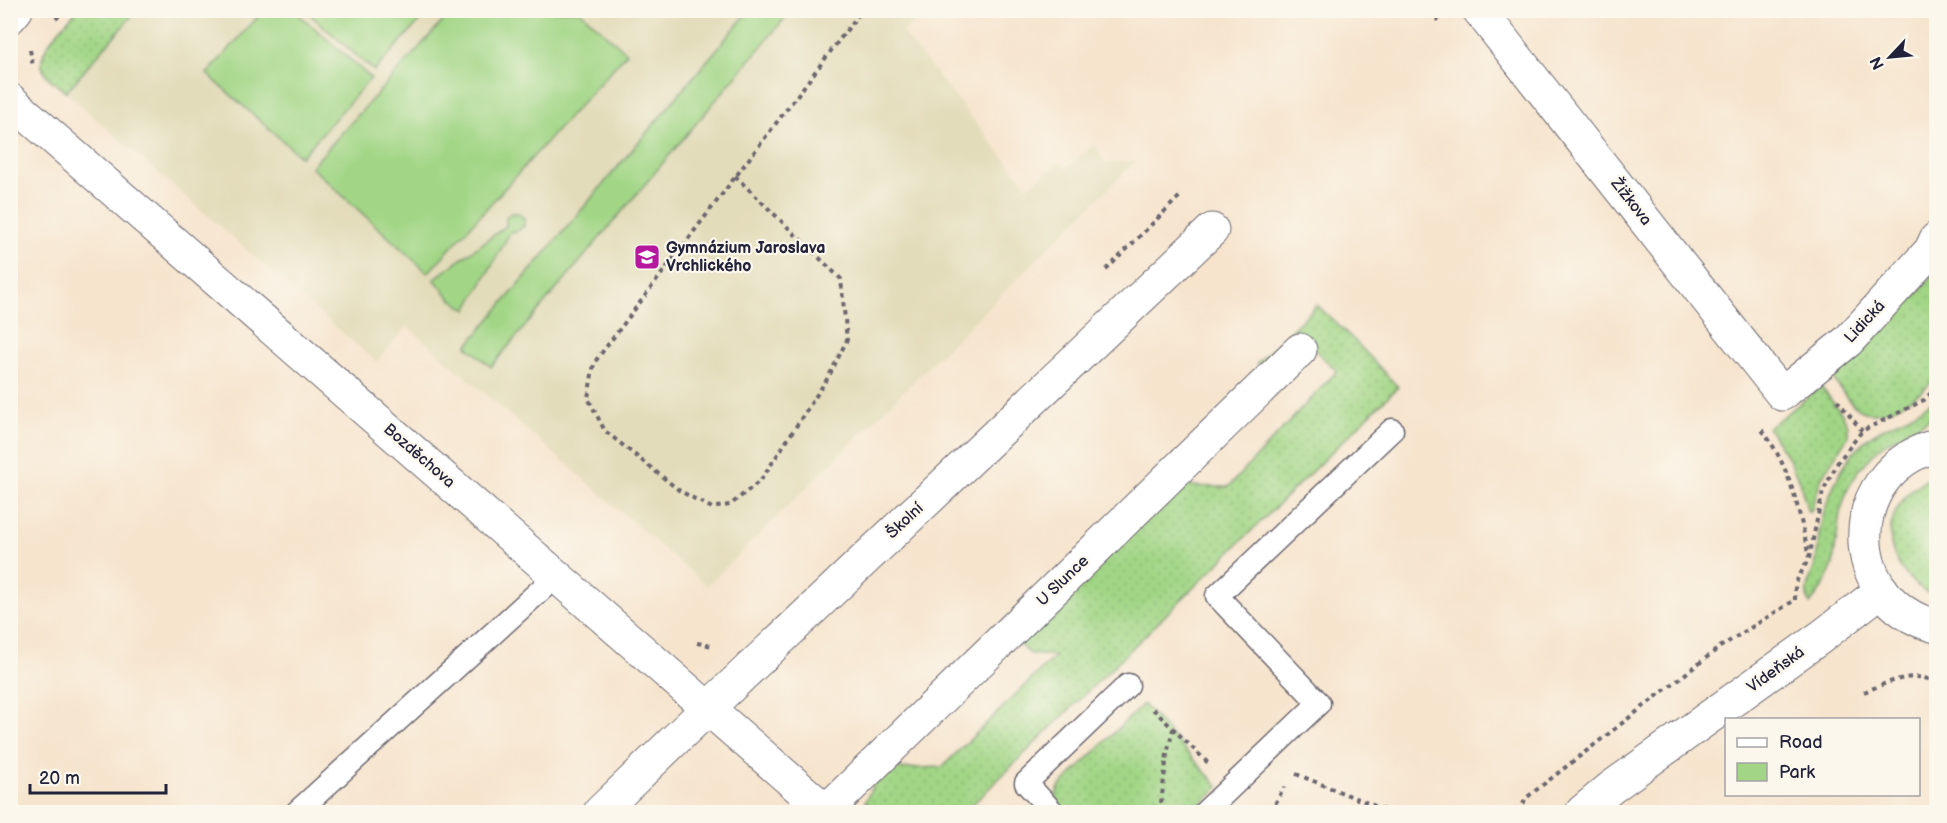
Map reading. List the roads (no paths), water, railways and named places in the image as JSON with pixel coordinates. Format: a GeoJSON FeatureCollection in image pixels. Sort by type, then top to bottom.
{"type":"FeatureCollection","features":[{"type":"Feature","properties":{"kind":"street"},"geometry":{"type":"LineString","coordinates":[[10,17],[16,10]]}},
{"type":"Feature","properties":{"kind":"street","name":"Žižkova"},"geometry":{"type":"LineString","coordinates":[[1479,10],[1782,394]]}},
{"type":"Feature","properties":{"kind":"street","name":"Bozděchova"},"geometry":{"type":"LineString","coordinates":[[10,100],[826,812]]}},
{"type":"Feature","properties":{"kind":"street","name":"Školní"},"geometry":{"type":"LineString","coordinates":[[600,813],[707,708],[1212,230]]}},
{"type":"Feature","properties":{"kind":"street","name":"Lidická"},"geometry":{"type":"LineString","coordinates":[[1782,394],[1848,342],[1931,250],[1936,239]]}},
{"type":"Feature","properties":{"kind":"street","name":"U Slunce"},"geometry":{"type":"LineString","coordinates":[[826,812],[1300,350]]}},
{"type":"Feature","properties":{"kind":"street"},"geometry":{"type":"LineString","coordinates":[[1936,446],[1911,455],[1882,481],[1869,507],[1865,526],[1865,546],[1869,564],[1882,590],[1910,616],[1936,626]]}},
{"type":"Feature","properties":{"kind":"street","name":"Vídeňská"},"geometry":{"type":"LineString","coordinates":[[1582,813],[1612,788],[1821,637],[1882,590]]}},
{"type":"Feature","properties":{"kind":"lane"},"geometry":{"type":"LineString","coordinates":[[1205,813],[1319,703],[1217,596],[1392,430]]}},
{"type":"Feature","properties":{"kind":"lane"},"geometry":{"type":"LineString","coordinates":[[297,813],[556,576]]}},
{"type":"Feature","properties":{"kind":"lane"},"geometry":{"type":"LineString","coordinates":[[1053,813],[1026,783],[1128,685]]}},
{"type":"Feature","properties":{"kind":"place","name":"Gymnázium Jaroslava Vrchlického"},"geometry":{"type":"Point","coordinates":[647,257]}}]}
